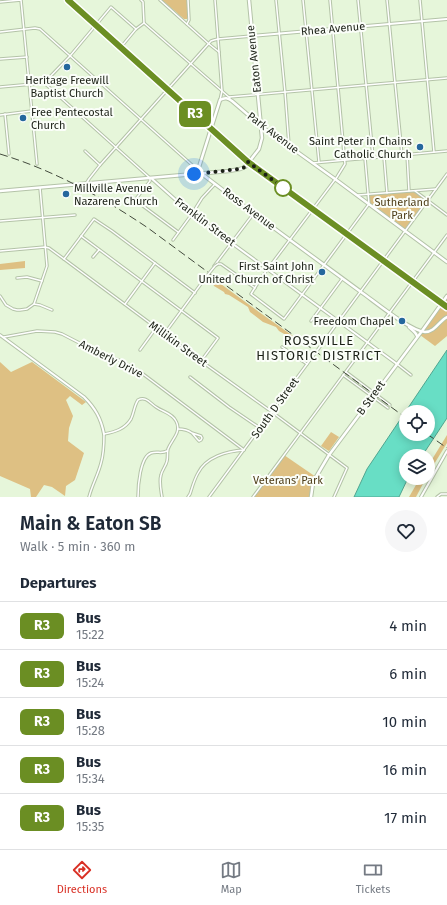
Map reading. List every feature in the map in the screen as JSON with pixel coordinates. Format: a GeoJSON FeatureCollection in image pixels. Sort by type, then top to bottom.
{"type":"FeatureCollection","features":[{"type":"Feature","properties":{"kind":"main road"},"geometry":{"type":"LineString","coordinates":[[68,0],[248,162],[447,308]]}},
{"type":"Feature","properties":{"kind":"main road","name":"Eaton Avenue"},"geometry":{"type":"LineString","coordinates":[[248,162],[260,148],[262,138],[249,0]]}},
{"type":"Feature","properties":{"kind":"main road"},"geometry":{"type":"LineString","coordinates":[[197,170],[220,100],[226,98],[232,101]]}},
{"type":"Feature","properties":{"kind":"main road","name":"Park Avenue"},"geometry":{"type":"LineString","coordinates":[[232,101],[261,126],[447,262]]}},
{"type":"Feature","properties":{"kind":"main road"},"geometry":{"type":"LineString","coordinates":[[0,191],[240,169],[245,167],[248,162]]}},
{"type":"Feature","properties":{"kind":"main road","name":"Ross Avenue"},"geometry":{"type":"LineString","coordinates":[[201,173],[342,279],[409,326],[422,331]]}},
{"type":"Feature","properties":{"kind":"main road","name":"B Street"},"geometry":{"type":"LineString","coordinates":[[311,497],[313,483],[330,455],[447,296]]}},
{"type":"Feature","properties":{"kind":"main road"},"geometry":{"type":"LineString","coordinates":[[422,331],[425,332],[432,330],[447,317]]}},
{"type":"Feature","properties":{"kind":"main road"},"geometry":{"type":"LineString","coordinates":[[409,326],[418,337]]}},
{"type":"Feature","properties":{"kind":"street"},"geometry":{"type":"LineString","coordinates":[[0,2],[21,0],[37,164]]}},
{"type":"Feature","properties":{"kind":"street"},"geometry":{"type":"LineString","coordinates":[[121,47],[136,29],[144,23],[143,2],[141,0]]}},
{"type":"Feature","properties":{"kind":"street"},"geometry":{"type":"LineString","coordinates":[[160,0],[219,52]]}},
{"type":"Feature","properties":{"kind":"street"},"geometry":{"type":"LineString","coordinates":[[187,24],[189,20],[188,0]]}},
{"type":"Feature","properties":{"kind":"street"},"geometry":{"type":"LineString","coordinates":[[215,0],[222,91],[220,100]]}},
{"type":"Feature","properties":{"kind":"street"},"geometry":{"type":"LineString","coordinates":[[276,0],[290,146]]}},
{"type":"Feature","properties":{"kind":"street"},"geometry":{"type":"LineString","coordinates":[[303,0],[318,162]]}},
{"type":"Feature","properties":{"kind":"street"},"geometry":{"type":"LineString","coordinates":[[330,0],[345,166],[251,294],[284,319],[369,204],[365,158]]}},
{"type":"Feature","properties":{"kind":"street"},"geometry":{"type":"LineString","coordinates":[[358,0],[373,157]]}},
{"type":"Feature","properties":{"kind":"street"},"geometry":{"type":"LineString","coordinates":[[387,0],[402,155]]}},
{"type":"Feature","properties":{"kind":"street"},"geometry":{"type":"LineString","coordinates":[[420,0],[434,152]]}},
{"type":"Feature","properties":{"kind":"street"},"geometry":{"type":"LineString","coordinates":[[0,87],[44,83],[70,56],[111,7],[136,29]]}},
{"type":"Feature","properties":{"kind":"street","name":"Rhea Avenue"},"geometry":{"type":"LineString","coordinates":[[218,39],[447,19]]}},
{"type":"Feature","properties":{"kind":"street","name":"Park Avenue"},"geometry":{"type":"LineString","coordinates":[[144,23],[232,101]]}},
{"type":"Feature","properties":{"kind":"street","name":"Ross Avenue"},"geometry":{"type":"LineString","coordinates":[[0,32],[35,28],[40,29],[201,173]]}},
{"type":"Feature","properties":{"kind":"street"},"geometry":{"type":"LineString","coordinates":[[86,184],[100,165],[209,44],[218,39]]}},
{"type":"Feature","properties":{"kind":"street"},"geometry":{"type":"LineString","coordinates":[[0,59],[27,57]]}},
{"type":"Feature","properties":{"kind":"street"},"geometry":{"type":"LineString","coordinates":[[229,97],[447,78]]}},
{"type":"Feature","properties":{"kind":"street","name":"Franklin Street"},"geometry":{"type":"LineString","coordinates":[[44,83],[192,214],[411,375]]}},
{"type":"Feature","properties":{"kind":"street"},"geometry":{"type":"LineString","coordinates":[[0,115],[32,112]]}},
{"type":"Feature","properties":{"kind":"street"},"geometry":{"type":"LineString","coordinates":[[5,114],[8,154]]}},
{"type":"Feature","properties":{"kind":"street"},"geometry":{"type":"LineString","coordinates":[[85,151],[100,165]]}},
{"type":"Feature","properties":{"kind":"street"},"geometry":{"type":"LineString","coordinates":[[313,163],[447,151]]}},
{"type":"Feature","properties":{"kind":"street"},"geometry":{"type":"LineString","coordinates":[[406,154],[409,191]]}},
{"type":"Feature","properties":{"kind":"street"},"geometry":{"type":"LineString","coordinates":[[384,156],[387,193]]}},
{"type":"Feature","properties":{"kind":"street","name":"South D Street"},"geometry":{"type":"LineString","coordinates":[[209,497],[447,174]]}},
{"type":"Feature","properties":{"kind":"street"},"geometry":{"type":"LineString","coordinates":[[150,178],[150,181],[136,200],[178,232]]}},
{"type":"Feature","properties":{"kind":"street"},"geometry":{"type":"LineString","coordinates":[[173,240],[202,198],[215,184]]}},
{"type":"Feature","properties":{"kind":"street"},"geometry":{"type":"LineString","coordinates":[[0,296],[6,305],[17,310],[27,309],[34,304],[47,266],[40,188]]}},
{"type":"Feature","properties":{"kind":"street"},"geometry":{"type":"LineString","coordinates":[[357,195],[436,189]]}},
{"type":"Feature","properties":{"kind":"street"},"geometry":{"type":"LineString","coordinates":[[414,191],[447,215]]}},
{"type":"Feature","properties":{"kind":"street"},"geometry":{"type":"LineString","coordinates":[[212,269],[254,213]]}},
{"type":"Feature","properties":{"kind":"street"},"geometry":{"type":"LineString","coordinates":[[0,222],[75,215]]}},
{"type":"Feature","properties":{"kind":"street"},"geometry":{"type":"LineString","coordinates":[[64,259],[94,219],[195,293]]}},
{"type":"Feature","properties":{"kind":"street"},"geometry":{"type":"LineString","coordinates":[[253,497],[447,235]]}},
{"type":"Feature","properties":{"kind":"street"},"geometry":{"type":"LineString","coordinates":[[80,236],[218,338],[201,361]]}},
{"type":"Feature","properties":{"kind":"street"},"geometry":{"type":"LineString","coordinates":[[0,252],[45,248]]}},
{"type":"Feature","properties":{"kind":"street","name":"Millikin Street"},"geometry":{"type":"LineString","coordinates":[[45,248],[49,248],[347,468],[334,497]]}},
{"type":"Feature","properties":{"kind":"street"},"geometry":{"type":"LineString","coordinates":[[93,258],[99,250]]}},
{"type":"Feature","properties":{"kind":"street"},"geometry":{"type":"LineString","coordinates":[[125,304],[155,263]]}},
{"type":"Feature","properties":{"kind":"street"},"geometry":{"type":"LineString","coordinates":[[165,333],[206,277],[218,264],[221,264],[255,288]]}},
{"type":"Feature","properties":{"kind":"street"},"geometry":{"type":"LineString","coordinates":[[17,278],[27,277],[42,281]]}},
{"type":"Feature","properties":{"kind":"street"},"geometry":{"type":"LineString","coordinates":[[310,321],[342,279]]}},
{"type":"Feature","properties":{"kind":"street"},"geometry":{"type":"LineString","coordinates":[[34,304],[52,310]]}},
{"type":"Feature","properties":{"kind":"street"},"geometry":{"type":"LineString","coordinates":[[140,350],[156,328]]}},
{"type":"Feature","properties":{"kind":"street","name":"Amberly Drive"},"geometry":{"type":"LineString","coordinates":[[4,337],[37,331],[55,332],[120,361],[140,371],[244,450]]}},
{"type":"Feature","properties":{"kind":"street"},"geometry":{"type":"LineString","coordinates":[[0,335],[84,397],[93,406],[99,416],[103,427],[104,445],[101,464],[89,497]]}},
{"type":"Feature","properties":{"kind":"street"},"geometry":{"type":"LineString","coordinates":[[282,347],[307,364]]}},
{"type":"Feature","properties":{"kind":"street"},"geometry":{"type":"LineString","coordinates":[[346,372],[388,408]]}},
{"type":"Feature","properties":{"kind":"street"},"geometry":{"type":"LineString","coordinates":[[343,375],[390,405]]}},
{"type":"Feature","properties":{"kind":"street"},"geometry":{"type":"LineString","coordinates":[[190,377],[229,407],[260,428]]}},
{"type":"Feature","properties":{"kind":"street"},"geometry":{"type":"LineString","coordinates":[[104,434],[115,432],[124,427],[131,418],[138,400],[141,398],[146,399],[154,406],[173,416],[177,421],[178,429],[177,434],[168,450],[166,464],[162,470],[160,479],[162,497]]}},
{"type":"Feature","properties":{"kind":"street"},"geometry":{"type":"LineString","coordinates":[[178,429],[182,429],[201,436],[201,440],[197,440],[192,433]]}},
{"type":"Feature","properties":{"kind":"street"},"geometry":{"type":"LineString","coordinates":[[138,497],[140,475],[145,458],[147,455],[155,452],[163,453],[168,450]]}},
{"type":"Feature","properties":{"kind":"street"},"geometry":{"type":"LineString","coordinates":[[188,497],[197,474],[210,460],[225,452],[244,450]]}},
{"type":"Feature","properties":{"kind":"street"},"geometry":{"type":"LineString","coordinates":[[420,497],[447,451]]}},
{"type":"Feature","properties":{"kind":"street"},"geometry":{"type":"LineString","coordinates":[[163,453],[167,458]]}},
{"type":"Feature","properties":{"kind":"street"},"geometry":{"type":"LineString","coordinates":[[437,497],[441,494],[447,494]]}},
{"type":"Feature","properties":{"kind":"green space"},"geometry":{"type":"Polygon","coordinates":[[[162,0],[187,0],[187,19],[184,19],[162,0]]]}},
{"type":"Feature","properties":{"kind":"green space","name":"Sutherland Park"},"geometry":{"type":"Polygon","coordinates":[[[414,191],[427,200],[405,231],[369,204],[368,195],[414,191]]]}},
{"type":"Feature","properties":{"kind":"green space"},"geometry":{"type":"Polygon","coordinates":[[[25,261],[25,268],[0,270],[0,264],[25,261]]]}},
{"type":"Feature","properties":{"kind":"green space"},"geometry":{"type":"Polygon","coordinates":[[[210,276],[293,336],[291,338],[279,331],[276,327],[263,322],[250,312],[248,307],[214,286],[208,278],[210,276]]]}},
{"type":"Feature","properties":{"kind":"green space"},"geometry":{"type":"Polygon","coordinates":[[[447,299],[447,336],[435,346],[420,335],[447,299]]]}},
{"type":"Feature","properties":{"kind":"green space"},"geometry":{"type":"Polygon","coordinates":[[[0,362],[11,372],[32,362],[86,402],[82,405],[70,396],[66,400],[73,416],[69,428],[68,441],[84,453],[75,480],[66,486],[65,496],[52,487],[44,485],[36,497],[31,497],[30,489],[0,476],[0,362]]]}},
{"type":"Feature","properties":{"kind":"green space"},"geometry":{"type":"Polygon","coordinates":[[[331,432],[339,437],[329,451],[321,446],[331,432]]]}},
{"type":"Feature","properties":{"kind":"green space"},"geometry":{"type":"Polygon","coordinates":[[[447,435],[447,443],[435,463],[435,455],[447,435]]]}},
{"type":"Feature","properties":{"kind":"green space","name":"Veterans’ Park"},"geometry":{"type":"Polygon","coordinates":[[[284,455],[316,477],[313,483],[311,497],[253,497],[284,455]]]}},
{"type":"Feature","properties":{"kind":"green space"},"geometry":{"type":"Polygon","coordinates":[[[416,485],[422,485],[416,497],[409,497],[416,485]]]}},
{"type":"Feature","properties":{"kind":"water"},"geometry":{"type":"Polygon","coordinates":[[[447,350],[447,418],[435,436],[435,405],[410,405],[447,350]]]}},
{"type":"Feature","properties":{"kind":"water"},"geometry":{"type":"Polygon","coordinates":[[[399,421],[399,441],[432,441],[427,449],[399,449],[399,485],[405,485],[399,497],[354,497],[367,469],[399,421]]]}},
{"type":"Feature","properties":{"kind":"railway"},"geometry":{"type":"LineString","coordinates":[[0,154],[39,168],[77,185],[148,228],[399,413]]}},
{"type":"Feature","properties":{"kind":"railway"},"geometry":{"type":"LineString","coordinates":[[435,440],[447,448]]}},
{"type":"Feature","properties":{"kind":"bus line","name":"R3"},"geometry":{"type":"LineString","coordinates":[[68,0],[248,162],[447,307]]}},
{"type":"Feature","properties":{"kind":"place","name":"Heritage Freewill Baptist Church"},"geometry":{"type":"Point","coordinates":[67,67]}},
{"type":"Feature","properties":{"kind":"place","name":"Free Pentecostal Church"},"geometry":{"type":"Point","coordinates":[23,118]}},
{"type":"Feature","properties":{"kind":"place","name":"Saint Peter in Chains Catholic Church"},"geometry":{"type":"Point","coordinates":[420,147]}},
{"type":"Feature","properties":{"kind":"place","name":"Millville Avenue Nazarene Church"},"geometry":{"type":"Point","coordinates":[66,194]}},
{"type":"Feature","properties":{"kind":"place","name":"First Saint John United Church of Christ"},"geometry":{"type":"Point","coordinates":[322,272]}},
{"type":"Feature","properties":{"kind":"place","name":"Freedom Chapel"},"geometry":{"type":"Point","coordinates":[402,321]}},
{"type":"Feature","properties":{"kind":"district","name":"ROSSVILLE HISTORIC DISTRICT"},"geometry":{"type":"Point","coordinates":[319,348]}},
{"type":"Feature","properties":{"kind":"route"},"geometry":{"type":"LineString","coordinates":[[194,174],[240,169],[245,167],[248,162],[285,189],[283,188]]}}]}
